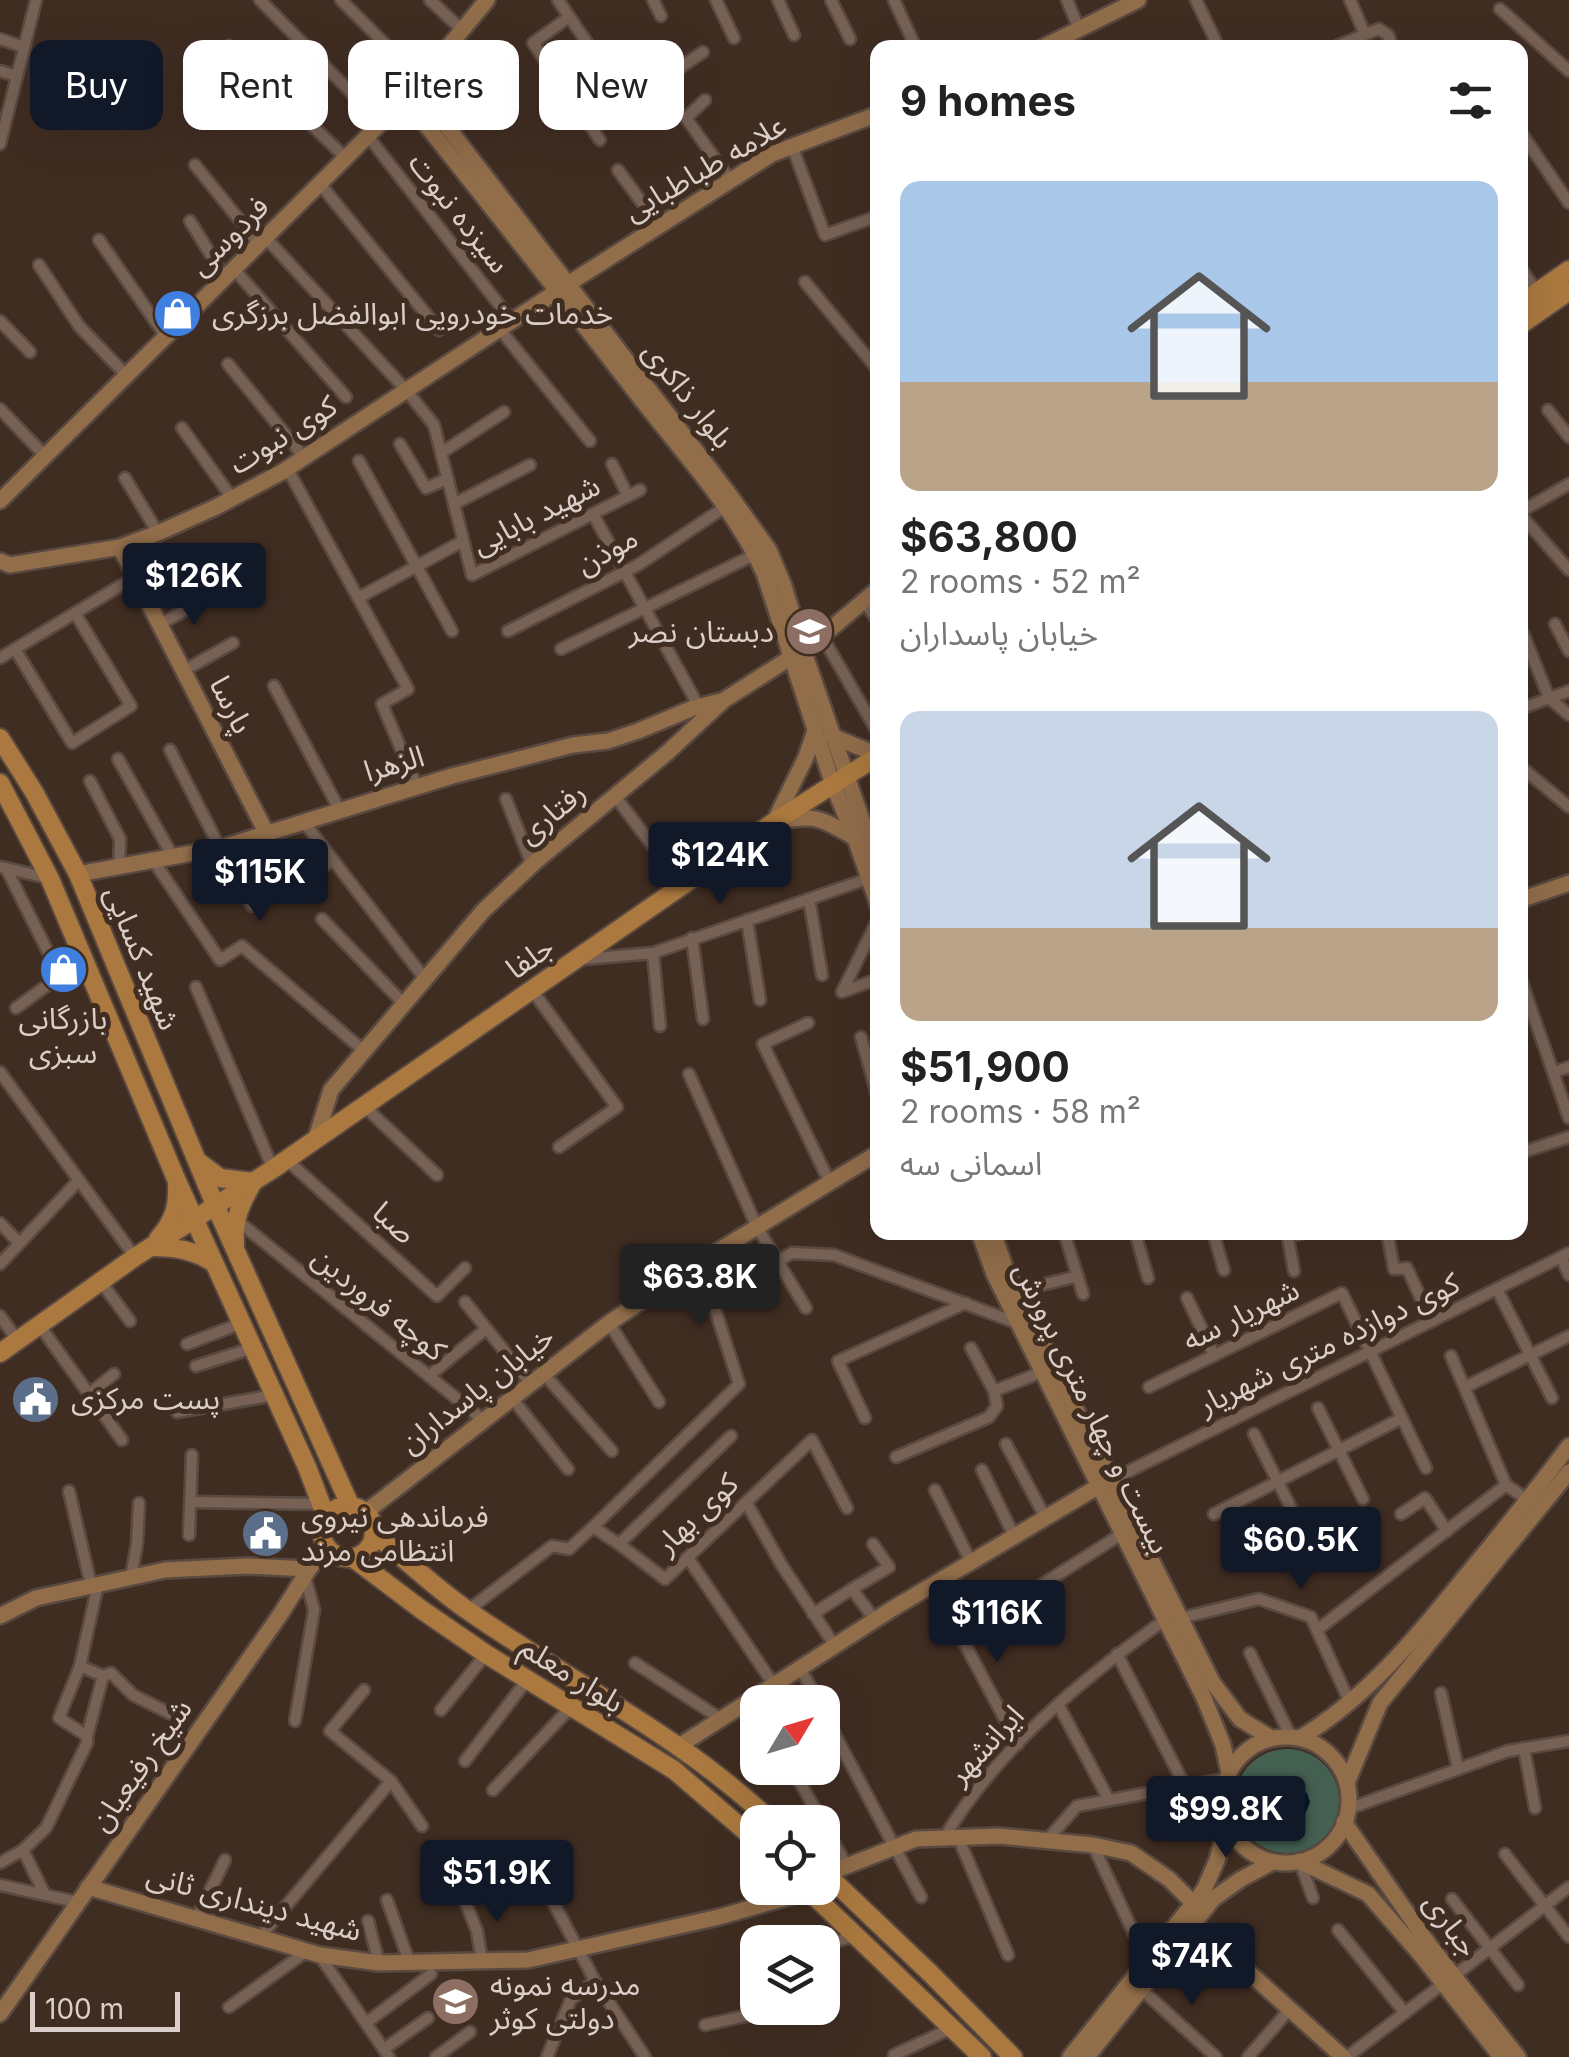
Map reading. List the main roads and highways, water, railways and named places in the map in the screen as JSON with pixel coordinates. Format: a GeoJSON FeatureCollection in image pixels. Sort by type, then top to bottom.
{"type":"FeatureCollection","features":[{"type":"Feature","properties":{"kind":"main road"},"geometry":{"type":"LineString","coordinates":[[1528,298],[1569,270]]}},
{"type":"Feature","properties":{"kind":"main road"},"geometry":{"type":"LineString","coordinates":[[1528,319],[1569,291]]}},
{"type":"Feature","properties":{"kind":"main road","name":"شهید کسایی"},"geometry":{"type":"LineString","coordinates":[[0,738],[78,874],[216,1208]]}},
{"type":"Feature","properties":{"kind":"main road","name":"جلفا"},"geometry":{"type":"LineString","coordinates":[[0,1354],[774,822],[870,761]]}},
{"type":"Feature","properties":{"kind":"main road","name":"شهید کسایی"},"geometry":{"type":"LineString","coordinates":[[0,783],[50,878],[194,1220]]}},
{"type":"Feature","properties":{"kind":"main road"},"geometry":{"type":"LineString","coordinates":[[142,1100],[158,1105],[168,1093]]}},
{"type":"Feature","properties":{"kind":"main road"},"geometry":{"type":"LineString","coordinates":[[196,1159],[220,1178],[253,1182],[237,1214],[236,1252]]}},
{"type":"Feature","properties":{"kind":"main road"},"geometry":{"type":"LineString","coordinates":[[144,1252],[169,1227],[178,1202],[177,1181]]}},
{"type":"Feature","properties":{"kind":"main road"},"geometry":{"type":"LineString","coordinates":[[194,1220],[308,1466],[324,1510],[322,1537],[335,1555],[354,1558],[369,1549],[375,1534],[372,1519],[358,1509],[216,1208]]}},
{"type":"Feature","properties":{"kind":"main road"},"geometry":{"type":"LineString","coordinates":[[144,1252],[179,1248],[214,1263]]}},
{"type":"Feature","properties":{"kind":"main road"},"geometry":{"type":"LineString","coordinates":[[324,1510],[358,1509]]}},
{"type":"Feature","properties":{"kind":"main road","name":"بلوار معلم"},"geometry":{"type":"LineString","coordinates":[[375,1534],[468,1611],[678,1746],[754,1805]]}},
{"type":"Feature","properties":{"kind":"main road","name":"بلوار معلم"},"geometry":{"type":"LineString","coordinates":[[354,1558],[486,1654],[674,1770],[740,1827]]}},
{"type":"Feature","properties":{"kind":"main road"},"geometry":{"type":"LineString","coordinates":[[840,1900],[931,1974],[1013,2057]]}},
{"type":"Feature","properties":{"kind":"main road"},"geometry":{"type":"LineString","coordinates":[[834,1905],[857,1936],[982,2057]]}},
{"type":"Feature","properties":{"kind":"water"},"geometry":{"type":"Polygon","coordinates":[[[1291,1787],[1307,1793],[1310,1802],[1298,1818],[1279,1812],[1281,1798],[1291,1787]]]}},
{"type":"Feature","properties":{"kind":"place","name":"خدمات خودرویی ابوالفضل برزگری"},"geometry":{"type":"Point","coordinates":[177,314]}},
{"type":"Feature","properties":{"kind":"place","name":"دبستان نصر"},"geometry":{"type":"Point","coordinates":[809,632]}},
{"type":"Feature","properties":{"kind":"place","name":"بازرگانی سبزی"},"geometry":{"type":"Point","coordinates":[63,970]}},
{"type":"Feature","properties":{"kind":"place","name":"پست مرکزی"},"geometry":{"type":"Point","coordinates":[36,1399]}},
{"type":"Feature","properties":{"kind":"place","name":"فرماندهی نیروی انتظامی مرند"},"geometry":{"type":"Point","coordinates":[266,1534]}},
{"type":"Feature","properties":{"kind":"place","name":"مدرسه نمونه دولتی کوثر"},"geometry":{"type":"Point","coordinates":[455,2002]}}]}
